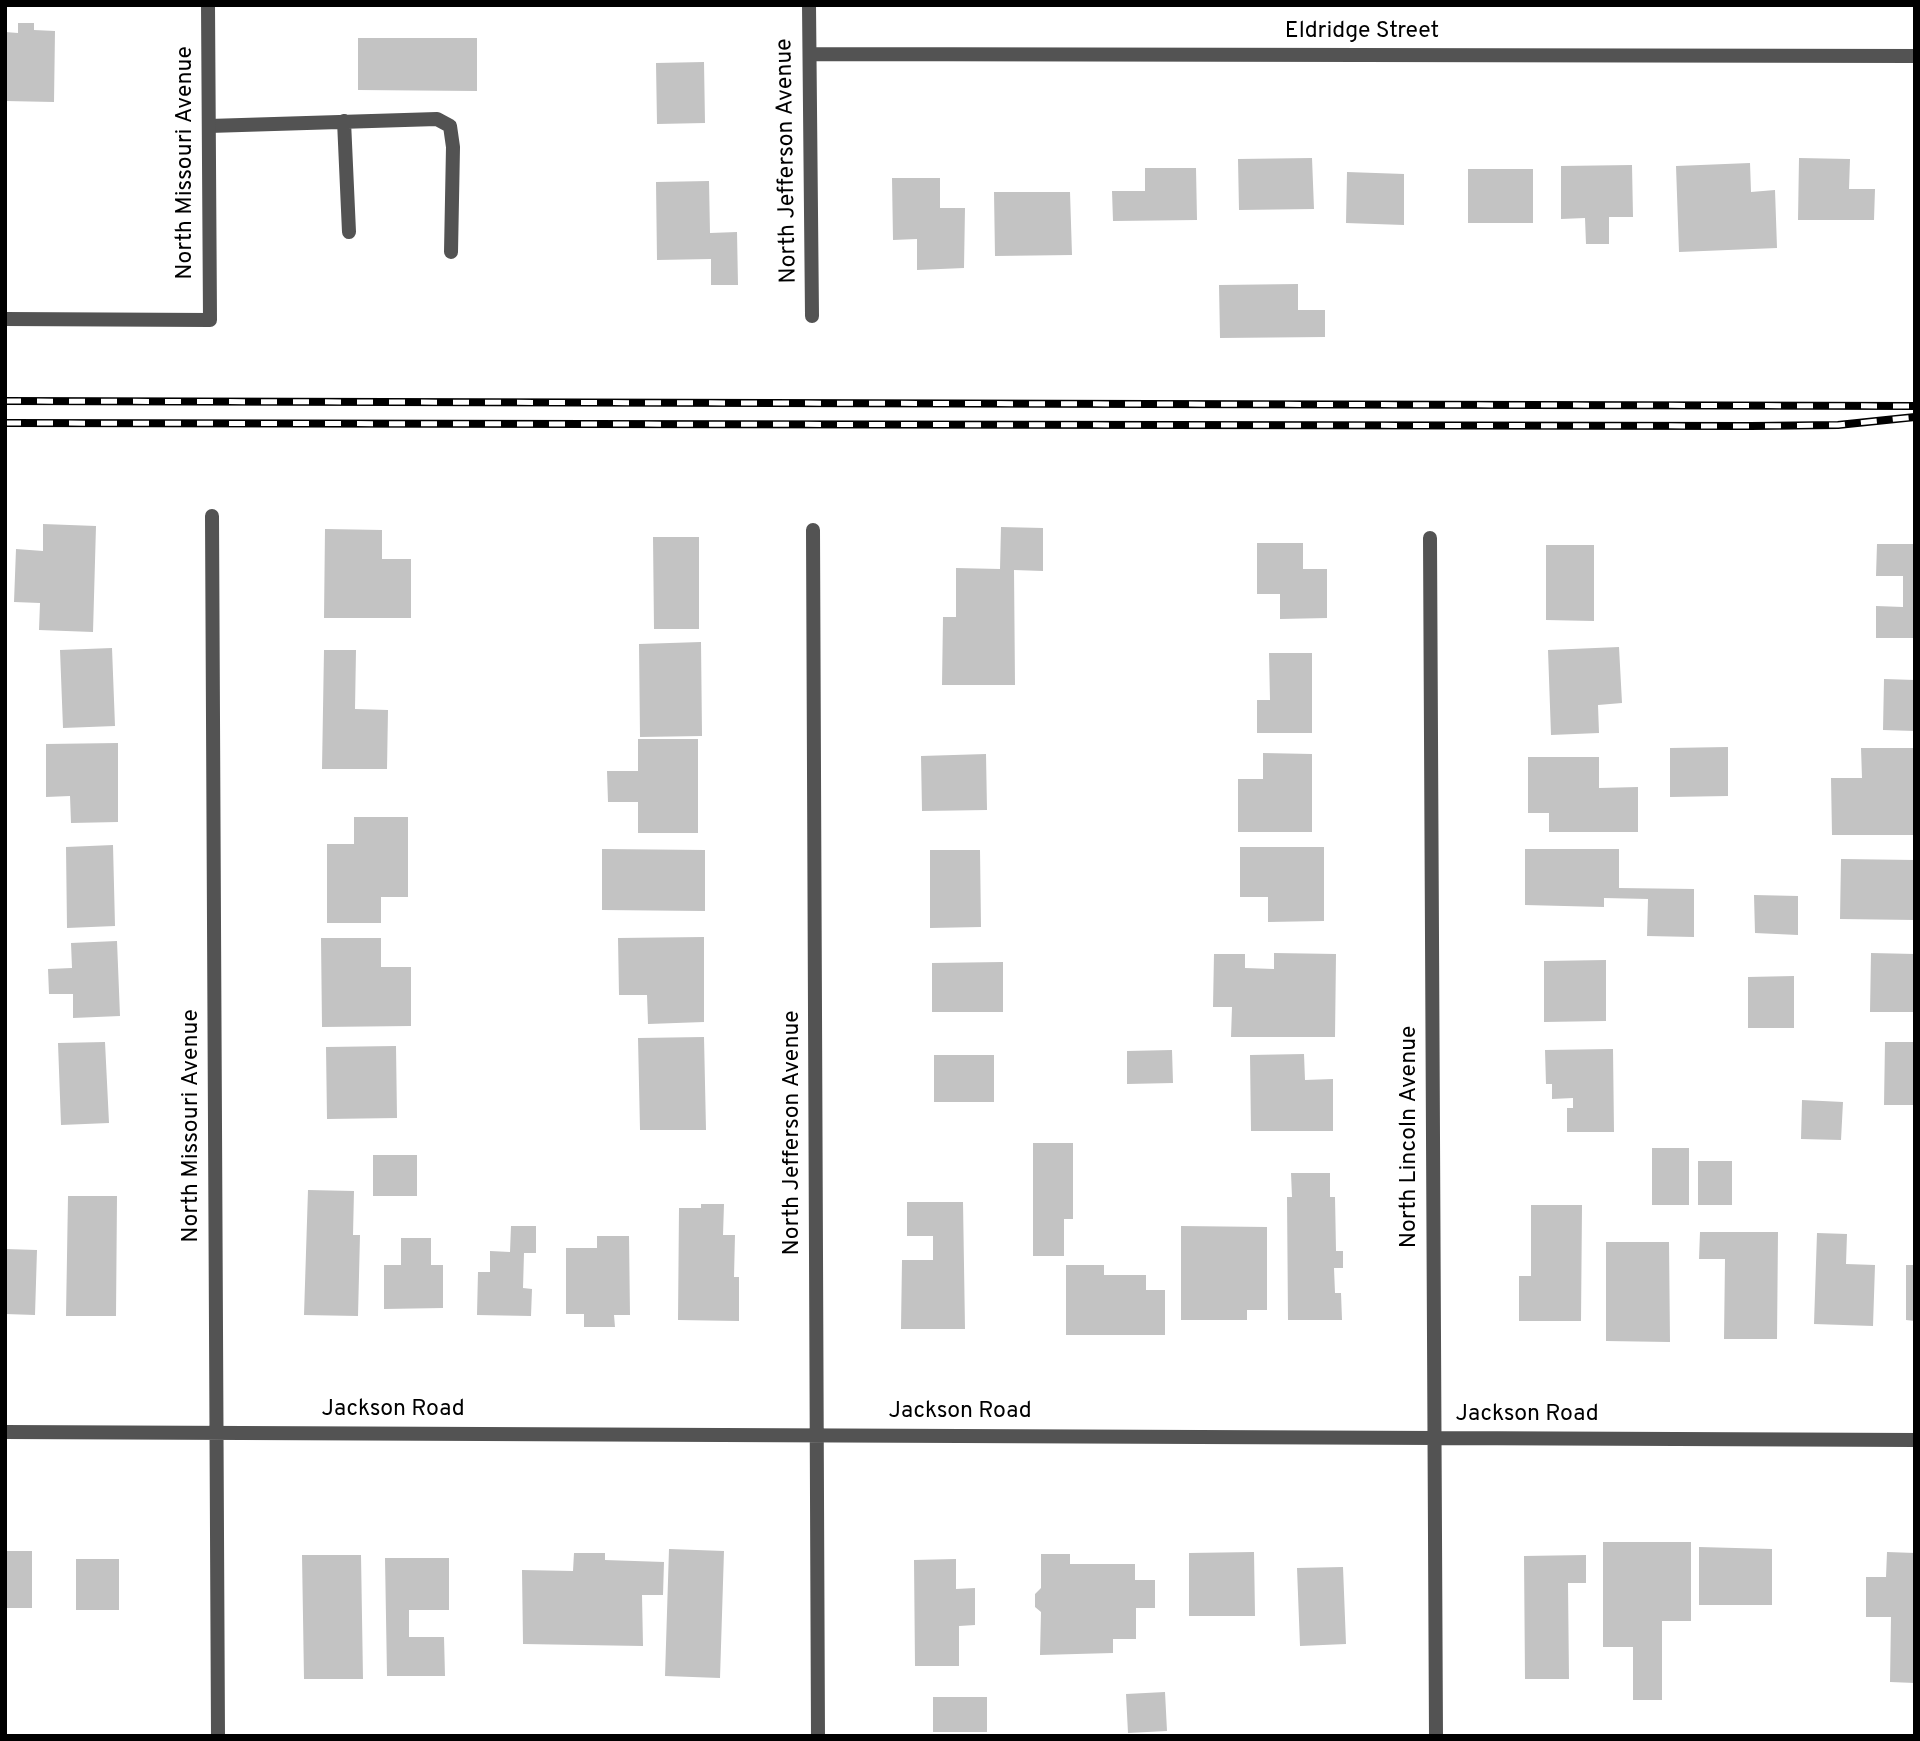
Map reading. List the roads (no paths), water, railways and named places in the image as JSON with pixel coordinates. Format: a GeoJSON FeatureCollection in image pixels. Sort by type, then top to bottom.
{"type":"FeatureCollection","features":[{"type":"Feature","properties":{"kind":"street","name":"North Missouri Avenue"},"geometry":{"type":"LineString","coordinates":[[5,319],[210,320],[208,5]]}},
{"type":"Feature","properties":{"kind":"street","name":"North Jefferson Avenue"},"geometry":{"type":"LineString","coordinates":[[809,5],[812,316]]}},
{"type":"Feature","properties":{"kind":"street","name":"Eldridge Street"},"geometry":{"type":"LineString","coordinates":[[810,54],[1915,56]]}},
{"type":"Feature","properties":{"kind":"street"},"geometry":{"type":"LineString","coordinates":[[209,126],[437,119],[450,126],[453,147],[451,251]]}},
{"type":"Feature","properties":{"kind":"street"},"geometry":{"type":"LineString","coordinates":[[344,121],[349,232]]}},
{"type":"Feature","properties":{"kind":"street","name":"North Missouri Avenue"},"geometry":{"type":"LineString","coordinates":[[212,516],[218,1736]]}},
{"type":"Feature","properties":{"kind":"street","name":"North Jefferson Avenue"},"geometry":{"type":"LineString","coordinates":[[813,530],[818,1736]]}},
{"type":"Feature","properties":{"kind":"street","name":"North Lincoln Avenue"},"geometry":{"type":"LineString","coordinates":[[1430,538],[1436,1736]]}},
{"type":"Feature","properties":{"kind":"street","name":"Jackson Road"},"geometry":{"type":"LineString","coordinates":[[5,1432],[1915,1440]]}},
{"type":"Feature","properties":{"kind":"railway"},"geometry":{"type":"LineString","coordinates":[[5,401],[1915,406]]}},
{"type":"Feature","properties":{"kind":"railway"},"geometry":{"type":"LineString","coordinates":[[5,423],[1751,426],[1838,425],[1915,417]]}}]}
